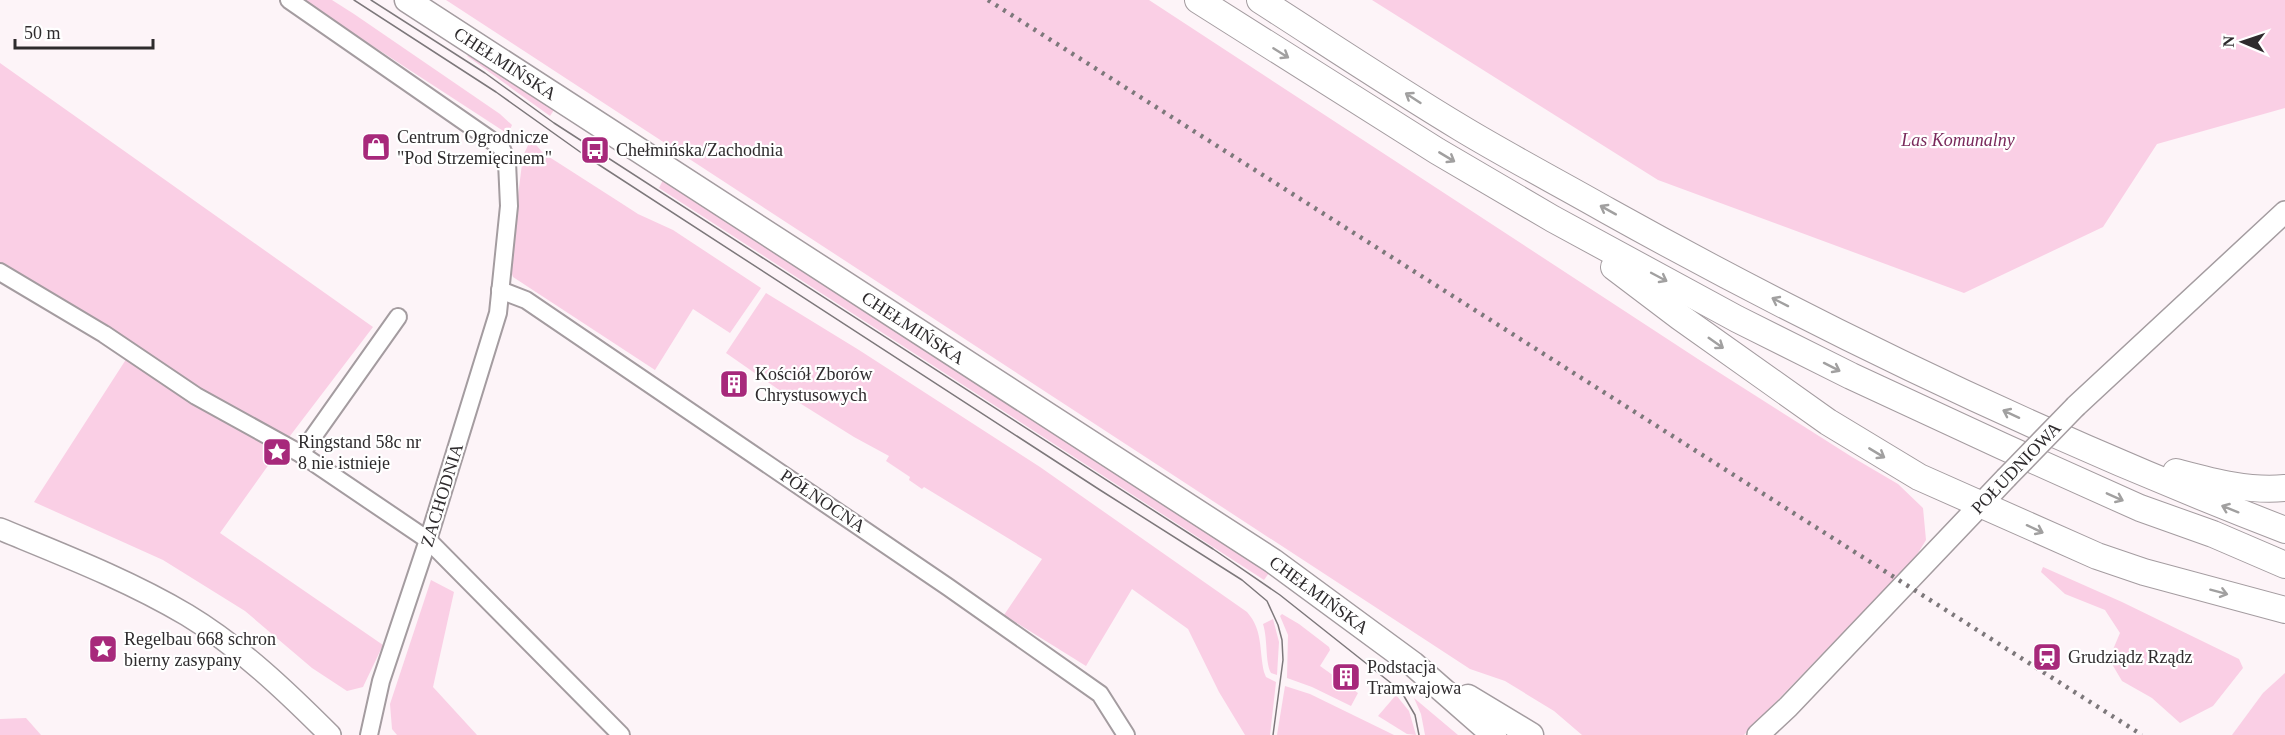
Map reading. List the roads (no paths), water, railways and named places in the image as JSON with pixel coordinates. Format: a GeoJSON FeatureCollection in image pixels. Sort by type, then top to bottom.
{"type":"FeatureCollection","features":[{"type":"Feature","properties":{"kind":"main road","name":"CHEŁMIŃSKA"},"geometry":{"type":"LineString","coordinates":[[407,0],[1273,561],[1413,664],[1494,735]]}},
{"type":"Feature","properties":{"kind":"main road"},"geometry":{"type":"LineString","coordinates":[[1198,0],[1437,151],[1552,219],[1737,319],[1851,376],[2140,508],[2213,534],[2285,565]]}},
{"type":"Feature","properties":{"kind":"main road"},"geometry":{"type":"LineString","coordinates":[[1260,0],[1462,129],[1695,259],[1832,329],[2084,446],[2285,530]]}},
{"type":"Feature","properties":{"kind":"main road"},"geometry":{"type":"LineString","coordinates":[[1552,219],[1680,317],[1828,422],[1919,477],[2097,556],[2144,572],[2285,610]]}},
{"type":"Feature","properties":{"kind":"main road"},"geometry":{"type":"LineString","coordinates":[[2084,446],[2203,479],[2241,486],[2285,488]]}},
{"type":"Feature","properties":{"kind":"main road","name":"CHEŁMIŃSKA"},"geometry":{"type":"LineString","coordinates":[[1413,664],[1531,735]]}},
{"type":"Feature","properties":{"kind":"street","name":"ZACHODNIA"},"geometry":{"type":"LineString","coordinates":[[289,0],[501,147],[507,162],[509,183],[498,313],[428,540],[381,681],[369,735]]}},
{"type":"Feature","properties":{"kind":"street","name":"POŁUDNIOWA"},"geometry":{"type":"LineString","coordinates":[[1758,735],[1788,707],[2076,406],[2285,212]]}},
{"type":"Feature","properties":{"kind":"street"},"geometry":{"type":"LineString","coordinates":[[0,272],[104,334],[196,396],[301,454],[428,540],[621,735]]}},
{"type":"Feature","properties":{"kind":"street","name":"PÓŁNOCNA"},"geometry":{"type":"LineString","coordinates":[[500,290],[526,300],[948,587],[1100,694],[1126,735]]}},
{"type":"Feature","properties":{"kind":"street"},"geometry":{"type":"LineString","coordinates":[[301,454],[398,317]]}},
{"type":"Feature","properties":{"kind":"street"},"geometry":{"type":"LineString","coordinates":[[0,529],[78,561],[188,616],[251,660],[330,735]]}},
{"type":"Feature","properties":{"kind":"tram line"},"geometry":{"type":"LineString","coordinates":[[354,0],[496,92],[590,159],[1242,580],[1267,601],[1282,640],[1283,660],[1273,735]]}},
{"type":"Feature","properties":{"kind":"tram line"},"geometry":{"type":"LineString","coordinates":[[371,0],[485,73],[554,123],[1213,549],[1280,595],[1401,691],[1415,715],[1419,735]]}},
{"type":"Feature","properties":{"kind":"railway"},"geometry":{"type":"LineString","coordinates":[[988,0],[2142,735]]}},
{"type":"Feature","properties":{"kind":"place","name":"Centrum Ogrodnicze \"Pod Strzemięcinem\""},"geometry":{"type":"Point","coordinates":[376,147]}},
{"type":"Feature","properties":{"kind":"place","name":"Chełmińska/Zachodnia"},"geometry":{"type":"Point","coordinates":[595,150]}},
{"type":"Feature","properties":{"kind":"place","name":"Kościół Zborów Chrystusowych"},"geometry":{"type":"Point","coordinates":[734,384]}},
{"type":"Feature","properties":{"kind":"place","name":"Ringstand 58c nr 8 nie istnieje"},"geometry":{"type":"Point","coordinates":[277,452]}},
{"type":"Feature","properties":{"kind":"place","name":"Regelbau 668 schron bierny zasypany"},"geometry":{"type":"Point","coordinates":[103,649]}},
{"type":"Feature","properties":{"kind":"place","name":"Grudziądz Rządz"},"geometry":{"type":"Point","coordinates":[2047,657]}},
{"type":"Feature","properties":{"kind":"place","name":"Podstacja Tramwajowa"},"geometry":{"type":"Point","coordinates":[1346,677]}},
{"type":"Feature","properties":{"kind":"park label","name":"Las Komunalny"},"geometry":{"type":"Point","coordinates":[1958,140]}}]}
